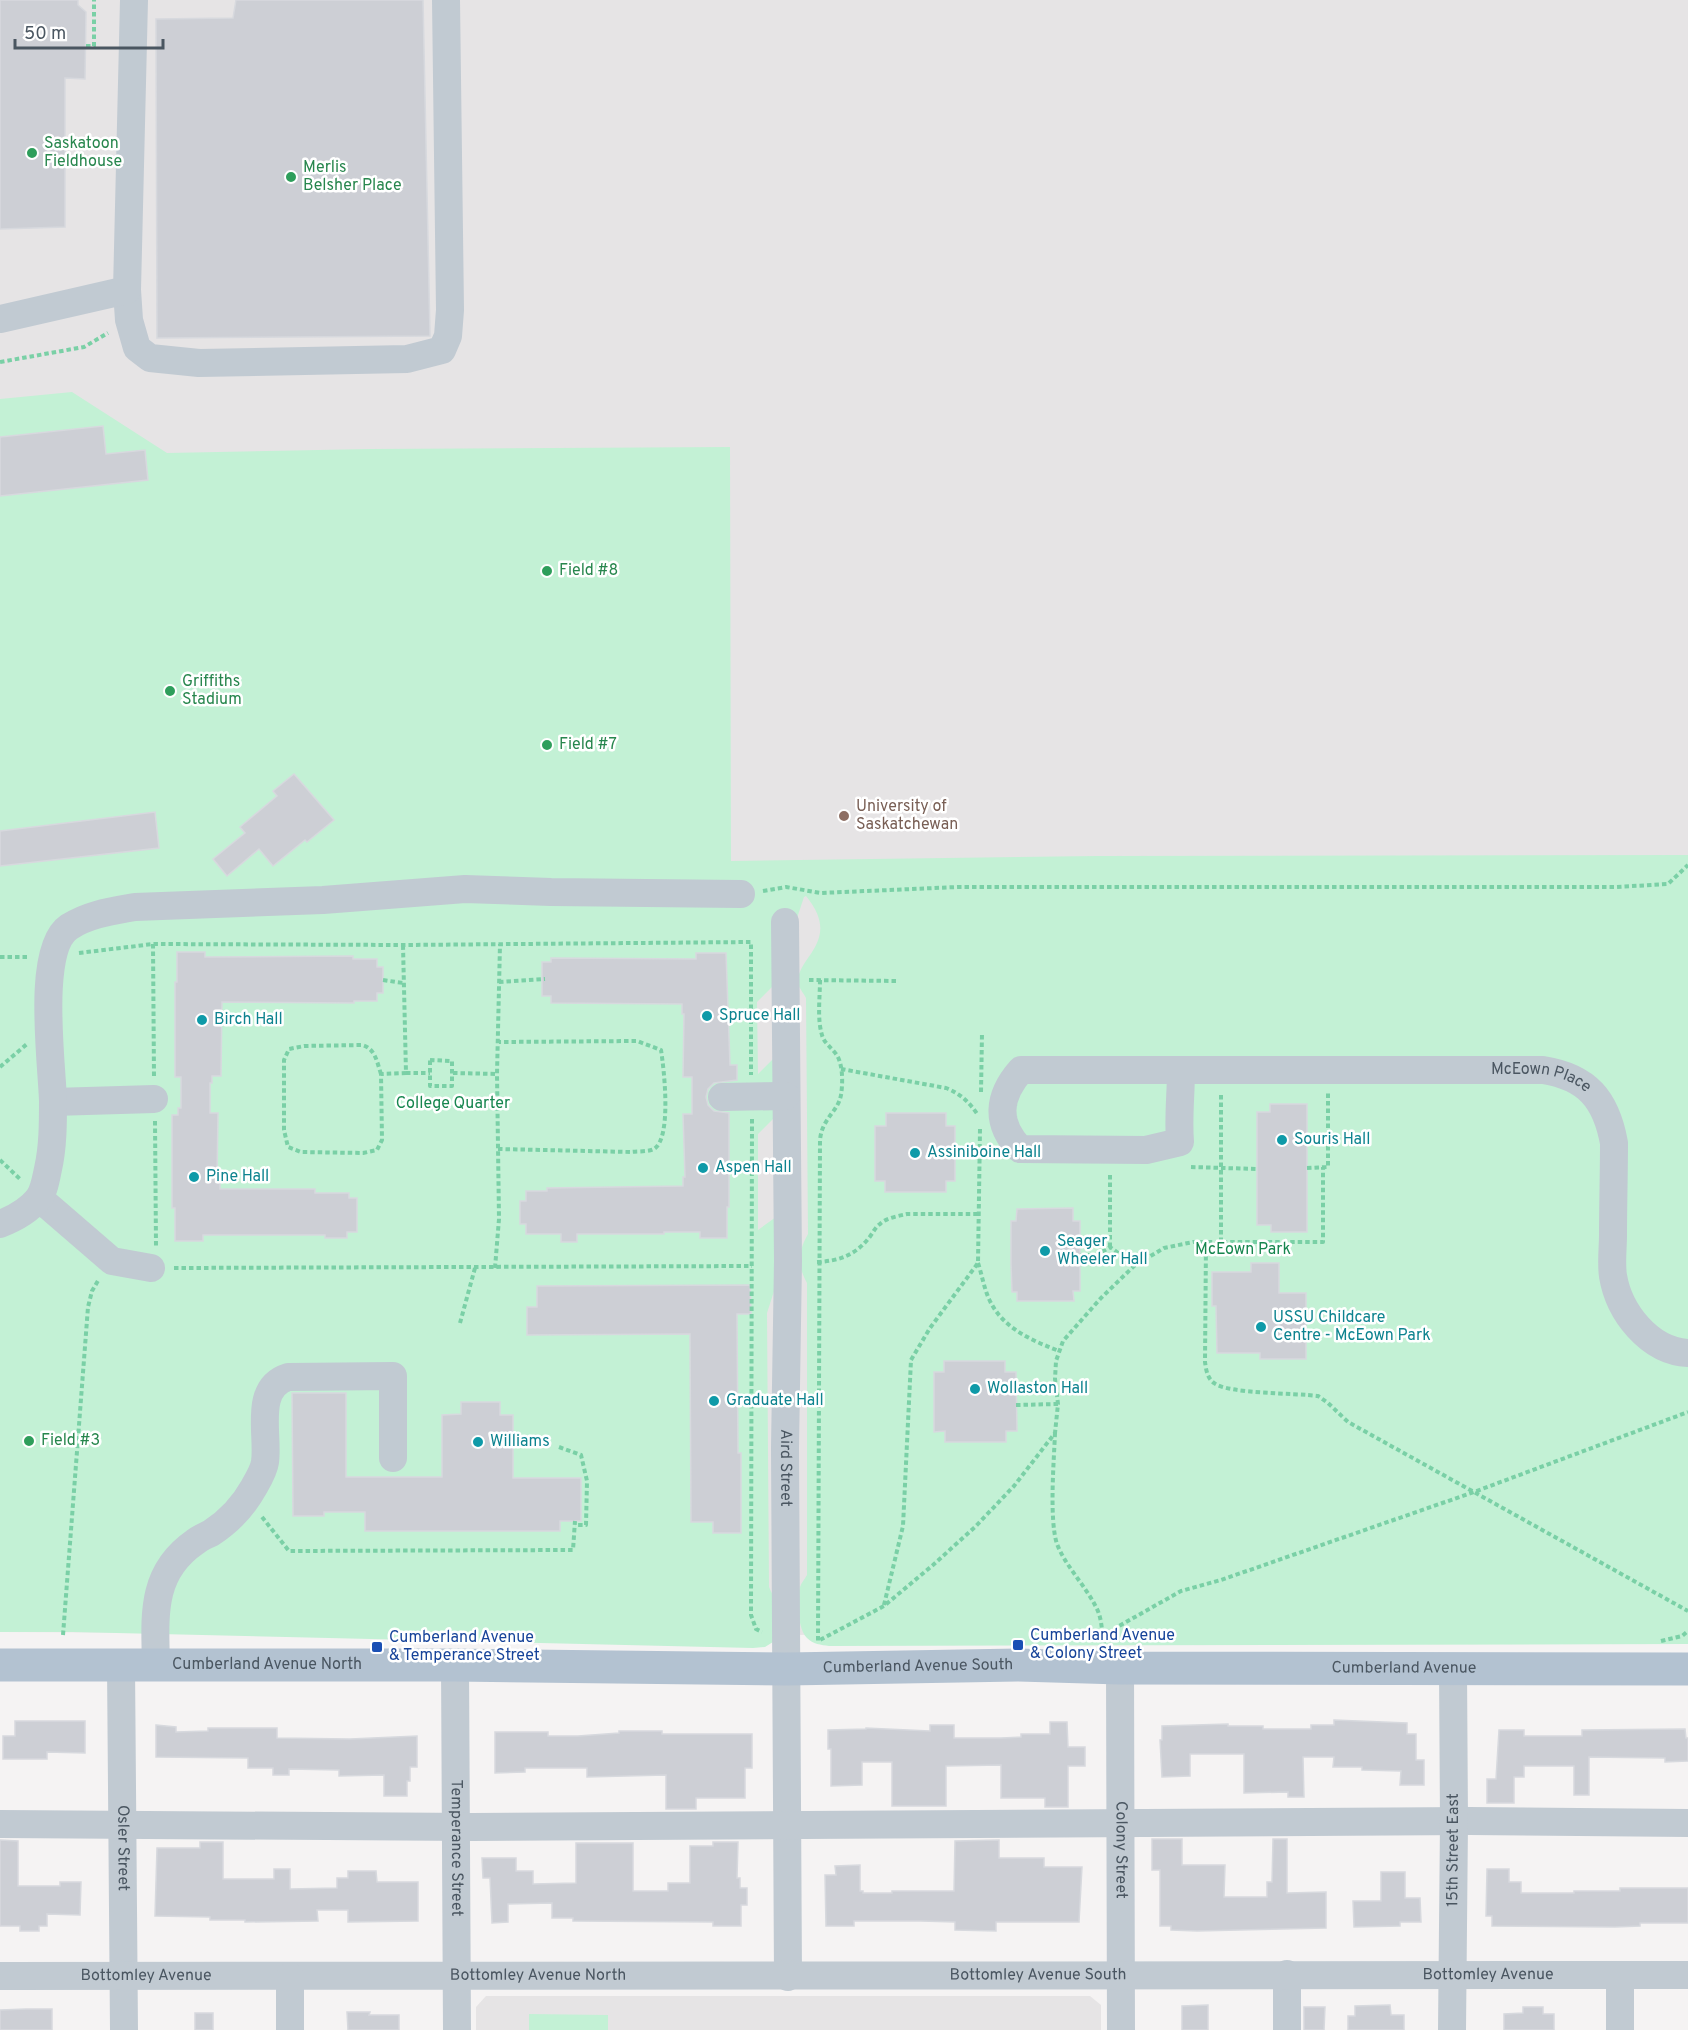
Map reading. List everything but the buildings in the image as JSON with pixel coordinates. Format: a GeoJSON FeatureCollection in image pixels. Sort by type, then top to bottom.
{"type":"FeatureCollection","features":[{"type":"Feature","properties":{"kind":"main road","name":"Cumberland Avenue South"},"geometry":{"type":"LineString","coordinates":[[787,1670],[1019,1665],[1108,1660]]}},
{"type":"Feature","properties":{"kind":"main road","name":"Cumberland Avenue"},"geometry":{"type":"LineString","coordinates":[[1108,1660],[1453,1670],[1688,1669]]}},
{"type":"Feature","properties":{"kind":"main road","name":"Cumberland Avenue North"},"geometry":{"type":"LineString","coordinates":[[0,1665],[455,1665],[787,1670]]}},
{"type":"Feature","properties":{"kind":"street"},"geometry":{"type":"LineString","coordinates":[[134,0],[127,290],[129,321],[137,348],[150,358],[199,363],[407,359],[442,350],[448,336],[450,310],[446,0]]}},
{"type":"Feature","properties":{"kind":"street"},"geometry":{"type":"LineString","coordinates":[[0,319],[127,290]]}},
{"type":"Feature","properties":{"kind":"street"},"geometry":{"type":"LineString","coordinates":[[0,1224],[22,1212],[39,1198],[50,1161],[53,1102],[48,1000],[53,957],[59,940],[68,928],[104,912],[135,908],[323,900],[465,889],[741,894]]}},
{"type":"Feature","properties":{"kind":"street","name":"Aird Street"},"geometry":{"type":"LineString","coordinates":[[785,922],[788,1261],[785,1448],[788,1977]]}},
{"type":"Feature","properties":{"kind":"street","name":"McEown Place"},"geometry":{"type":"LineString","coordinates":[[1180,1070],[1181,1111],[1178,1126],[1180,1142],[1146,1150],[1020,1149],[1011,1140],[1002,1119],[1004,1095],[1014,1077],[1021,1070],[1180,1070],[1543,1070],[1557,1072],[1580,1082],[1591,1090],[1609,1121],[1614,1143],[1613,1274],[1616,1290],[1630,1317],[1649,1338],[1671,1350],[1688,1353]]}},
{"type":"Feature","properties":{"kind":"street"},"geometry":{"type":"LineString","coordinates":[[722,1097],[786,1096]]}},
{"type":"Feature","properties":{"kind":"street"},"geometry":{"type":"LineString","coordinates":[[53,1102],[154,1099]]}},
{"type":"Feature","properties":{"kind":"street"},"geometry":{"type":"LineString","coordinates":[[39,1198],[111,1261],[151,1268]]}},
{"type":"Feature","properties":{"kind":"street"},"geometry":{"type":"LineString","coordinates":[[156,1665],[156,1612],[159,1589],[167,1569],[179,1554],[227,1520],[242,1505],[255,1486],[265,1464],[265,1405],[271,1386],[278,1380],[288,1377],[393,1376],[393,1458]]}},
{"type":"Feature","properties":{"kind":"street","name":"Colony Street"},"geometry":{"type":"LineString","coordinates":[[1108,1660],[1120,1824],[1121,2030]]}},
{"type":"Feature","properties":{"kind":"street","name":"Temperance Street"},"geometry":{"type":"LineString","coordinates":[[455,1665],[457,2030]]}},
{"type":"Feature","properties":{"kind":"street","name":"Osler Street"},"geometry":{"type":"LineString","coordinates":[[121,1666],[124,2030]]}},
{"type":"Feature","properties":{"kind":"street","name":"15th Street East"},"geometry":{"type":"LineString","coordinates":[[1452,2030],[1453,1670]]}},
{"type":"Feature","properties":{"kind":"street"},"geometry":{"type":"LineString","coordinates":[[0,1824],[455,1827],[1688,1822]]}},
{"type":"Feature","properties":{"kind":"street"},"geometry":{"type":"LineString","coordinates":[[1287,1974],[1287,2030]]}},
{"type":"Feature","properties":{"kind":"street","name":"Bottomley Avenue"},"geometry":{"type":"LineString","coordinates":[[1287,1974],[1688,1975]]}},
{"type":"Feature","properties":{"kind":"street","name":"Bottomley Avenue South"},"geometry":{"type":"LineString","coordinates":[[788,1977],[1287,1974]]}},
{"type":"Feature","properties":{"kind":"street"},"geometry":{"type":"LineString","coordinates":[[1620,1975],[1620,2030]]}},
{"type":"Feature","properties":{"kind":"street","name":"Bottomley Avenue"},"geometry":{"type":"LineString","coordinates":[[0,1977],[290,1977]]}},
{"type":"Feature","properties":{"kind":"street"},"geometry":{"type":"LineString","coordinates":[[290,1977],[290,2030]]}},
{"type":"Feature","properties":{"kind":"street","name":"Bottomley Avenue North"},"geometry":{"type":"LineString","coordinates":[[290,1977],[788,1977]]}},
{"type":"Feature","properties":{"kind":"path"},"geometry":{"type":"LineString","coordinates":[[86,46],[94,46],[94,0]]}},
{"type":"Feature","properties":{"kind":"path"},"geometry":{"type":"LineString","coordinates":[[0,362],[84,347],[114,330]]}},
{"type":"Feature","properties":{"kind":"path"},"geometry":{"type":"LineString","coordinates":[[741,894],[786,887],[821,893],[958,887],[1617,887],[1668,884],[1688,865]]}},
{"type":"Feature","properties":{"kind":"path"},"geometry":{"type":"LineString","coordinates":[[53,957],[153,944],[403,945],[751,942],[751,1615],[756,1629],[770,1637]]}},
{"type":"Feature","properties":{"kind":"path"},"geometry":{"type":"LineString","coordinates":[[495,1268],[499,1219],[497,1074],[500,944]]}},
{"type":"Feature","properties":{"kind":"path"},"geometry":{"type":"LineString","coordinates":[[403,945],[406,1072]]}},
{"type":"Feature","properties":{"kind":"path"},"geometry":{"type":"LineString","coordinates":[[751,978],[899,981]]}},
{"type":"Feature","properties":{"kind":"path"},"geometry":{"type":"LineString","coordinates":[[499,982],[544,979]]}},
{"type":"Feature","properties":{"kind":"path"},"geometry":{"type":"LineString","coordinates":[[383,980],[403,983]]}},
{"type":"Feature","properties":{"kind":"path"},"geometry":{"type":"LineString","coordinates":[[820,980],[822,1038],[837,1054],[841,1069],[841,1095],[836,1107],[821,1128],[820,1140],[818,1641],[884,1606],[975,1527],[1014,1486],[1054,1432]]}},
{"type":"Feature","properties":{"kind":"path"},"geometry":{"type":"LineString","coordinates":[[981,1097],[982,1033]]}},
{"type":"Feature","properties":{"kind":"path"},"geometry":{"type":"LineString","coordinates":[[498,1149],[631,1152],[653,1149],[661,1142],[664,1128],[664,1066],[661,1050],[637,1041],[499,1042]]}},
{"type":"Feature","properties":{"kind":"path"},"geometry":{"type":"LineString","coordinates":[[362,1045],[369,1047],[374,1053],[381,1074],[382,1140],[377,1150],[363,1153],[300,1152],[288,1147],[284,1130],[284,1060],[289,1049],[304,1046],[362,1045]]}},
{"type":"Feature","properties":{"kind":"path"},"geometry":{"type":"LineString","coordinates":[[430,1060],[452,1061],[452,1086],[430,1086],[430,1073],[430,1060]]}},
{"type":"Feature","properties":{"kind":"path"},"geometry":{"type":"LineString","coordinates":[[841,1069],[946,1088],[964,1098],[980,1118]]}},
{"type":"Feature","properties":{"kind":"path"},"geometry":{"type":"LineString","coordinates":[[1221,1242],[1222,1070]]}},
{"type":"Feature","properties":{"kind":"path"},"geometry":{"type":"LineString","coordinates":[[1308,1168],[1328,1167],[1328,1070]]}},
{"type":"Feature","properties":{"kind":"path"},"geometry":{"type":"LineString","coordinates":[[452,1072],[497,1074]]}},
{"type":"Feature","properties":{"kind":"path"},"geometry":{"type":"LineString","coordinates":[[381,1074],[430,1073]]}},
{"type":"Feature","properties":{"kind":"path"},"geometry":{"type":"LineString","coordinates":[[980,1107],[978,1263],[988,1298],[999,1317],[1026,1337],[1059,1351]]}},
{"type":"Feature","properties":{"kind":"path"},"geometry":{"type":"LineString","coordinates":[[1110,1150],[1110,1247]]}},
{"type":"Feature","properties":{"kind":"path"},"geometry":{"type":"LineString","coordinates":[[1191,1167],[1257,1170]]}},
{"type":"Feature","properties":{"kind":"path"},"geometry":{"type":"LineString","coordinates":[[1108,1660],[1102,1622],[1097,1608],[1056,1542],[1053,1521],[1054,1432],[1059,1404],[1054,1379],[1056,1361],[1063,1341],[1124,1274],[1144,1258],[1164,1248],[1206,1241],[1323,1242],[1323,1167]]}},
{"type":"Feature","properties":{"kind":"path"},"geometry":{"type":"LineString","coordinates":[[788,1261],[818,1263],[841,1260],[851,1255],[867,1240],[879,1224],[895,1216],[979,1214]]}},
{"type":"Feature","properties":{"kind":"path"},"geometry":{"type":"LineString","coordinates":[[1206,1241],[1205,1362],[1207,1375],[1214,1384],[1228,1389],[1318,1396],[1328,1402],[1348,1422],[1688,1611]]}},
{"type":"Feature","properties":{"kind":"path"},"geometry":{"type":"LineString","coordinates":[[1073,1255],[1097,1255],[1110,1247]]}},
{"type":"Feature","properties":{"kind":"path"},"geometry":{"type":"LineString","coordinates":[[1110,1247],[1125,1258],[1144,1258]]}},
{"type":"Feature","properties":{"kind":"path"},"geometry":{"type":"LineString","coordinates":[[63,1635],[88,1307],[92,1291],[111,1261]]}},
{"type":"Feature","properties":{"kind":"path"},"geometry":{"type":"LineString","coordinates":[[884,1606],[903,1526],[911,1360],[930,1328],[978,1263]]}},
{"type":"Feature","properties":{"kind":"path"},"geometry":{"type":"LineString","coordinates":[[151,1268],[752,1266]]}},
{"type":"Feature","properties":{"kind":"path"},"geometry":{"type":"LineString","coordinates":[[460,1323],[475,1268]]}},
{"type":"Feature","properties":{"kind":"path"},"geometry":{"type":"LineString","coordinates":[[1016,1405],[1059,1404]]}},
{"type":"Feature","properties":{"kind":"path"},"geometry":{"type":"LineString","coordinates":[[1108,1660],[1119,1626],[1181,1590],[1221,1580],[1474,1492],[1688,1412]]}},
{"type":"Feature","properties":{"kind":"path"},"geometry":{"type":"LineString","coordinates":[[255,1486],[254,1503],[259,1513],[289,1551],[573,1550],[575,1523],[586,1525],[587,1481],[581,1455],[559,1447]]}},
{"type":"Feature","properties":{"kind":"path"},"geometry":{"type":"LineString","coordinates":[[1658,1641],[1682,1636],[1688,1631]]}},
{"type":"Feature","properties":{"kind":"shaded area","name":"University of Saskatchewan"},"geometry":{"type":"Polygon","coordinates":[[[0,0],[1688,0],[1688,1644],[1671,1644],[1653,1638],[0,1632],[0,0]]]}},
{"type":"Feature","properties":{"kind":"shaded area"},"geometry":{"type":"Polygon","coordinates":[[[486,1996],[1090,1996],[1101,2005],[1101,2030],[476,2030],[476,2007],[486,1996]]]}},
{"type":"Feature","properties":{"kind":"green space"},"geometry":{"type":"Polygon","coordinates":[[[72,392],[167,453],[370,449],[730,447],[731,861],[1098,856],[1688,855],[1688,1644],[829,1646],[809,1640],[800,1622],[798,1606],[800,1587],[807,1575],[807,1283],[800,1259],[808,1234],[806,998],[799,986],[799,976],[819,938],[820,926],[817,912],[806,896],[775,984],[757,1002],[758,1074],[775,1057],[776,1116],[758,1134],[758,1230],[776,1217],[777,1282],[767,1313],[769,1587],[779,1609],[773,1642],[765,1647],[753,1648],[0,1632],[0,399],[72,392]]]}},
{"type":"Feature","properties":{"kind":"green space"},"geometry":{"type":"Polygon","coordinates":[[[529,2014],[608,2015],[608,2030],[529,2030],[529,2014]]]}},
{"type":"Feature","properties":{"kind":"place","name":"Saskatoon Fieldhouse"},"geometry":{"type":"Point","coordinates":[32,153]}},
{"type":"Feature","properties":{"kind":"place","name":"Merlis Belsher Place"},"geometry":{"type":"Point","coordinates":[291,177]}},
{"type":"Feature","properties":{"kind":"place","name":"Field #8"},"geometry":{"type":"Point","coordinates":[547,571]}},
{"type":"Feature","properties":{"kind":"place","name":"Griffiths Stadium"},"geometry":{"type":"Point","coordinates":[170,691]}},
{"type":"Feature","properties":{"kind":"place","name":"Field #7"},"geometry":{"type":"Point","coordinates":[547,745]}},
{"type":"Feature","properties":{"kind":"place","name":"University of Saskatchewan"},"geometry":{"type":"Point","coordinates":[844,816]}},
{"type":"Feature","properties":{"kind":"place","name":"Spruce Hall"},"geometry":{"type":"Point","coordinates":[707,1016]}},
{"type":"Feature","properties":{"kind":"place","name":"Birch Hall"},"geometry":{"type":"Point","coordinates":[202,1020]}},
{"type":"Feature","properties":{"kind":"place","name":"Souris Hall"},"geometry":{"type":"Point","coordinates":[1282,1140]}},
{"type":"Feature","properties":{"kind":"place","name":"Assiniboine Hall"},"geometry":{"type":"Point","coordinates":[915,1153]}},
{"type":"Feature","properties":{"kind":"place","name":"Aspen Hall"},"geometry":{"type":"Point","coordinates":[703,1168]}},
{"type":"Feature","properties":{"kind":"place","name":"Pine Hall"},"geometry":{"type":"Point","coordinates":[194,1177]}},
{"type":"Feature","properties":{"kind":"place","name":"Seager Wheeler Hall"},"geometry":{"type":"Point","coordinates":[1045,1251]}},
{"type":"Feature","properties":{"kind":"place","name":"USSU Childcare Centre - McEown Park"},"geometry":{"type":"Point","coordinates":[1261,1327]}},
{"type":"Feature","properties":{"kind":"place","name":"Wollaston Hall"},"geometry":{"type":"Point","coordinates":[975,1389]}},
{"type":"Feature","properties":{"kind":"place","name":"Graduate Hall"},"geometry":{"type":"Point","coordinates":[714,1401]}},
{"type":"Feature","properties":{"kind":"place","name":"Field #3"},"geometry":{"type":"Point","coordinates":[29,1441]}},
{"type":"Feature","properties":{"kind":"place","name":"Williams"},"geometry":{"type":"Point","coordinates":[478,1442]}},
{"type":"Feature","properties":{"kind":"place","name":"Cumberland Avenue & Colony Street"},"geometry":{"type":"Point","coordinates":[1018,1645]}},
{"type":"Feature","properties":{"kind":"place","name":"Cumberland Avenue & Temperance Street"},"geometry":{"type":"Point","coordinates":[377,1647]}},
{"type":"Feature","properties":{"kind":"park label","name":"College Quarter"},"geometry":{"type":"Point","coordinates":[453,1104]}},
{"type":"Feature","properties":{"kind":"park label","name":"McEown Park"},"geometry":{"type":"Point","coordinates":[1243,1250]}}]}
